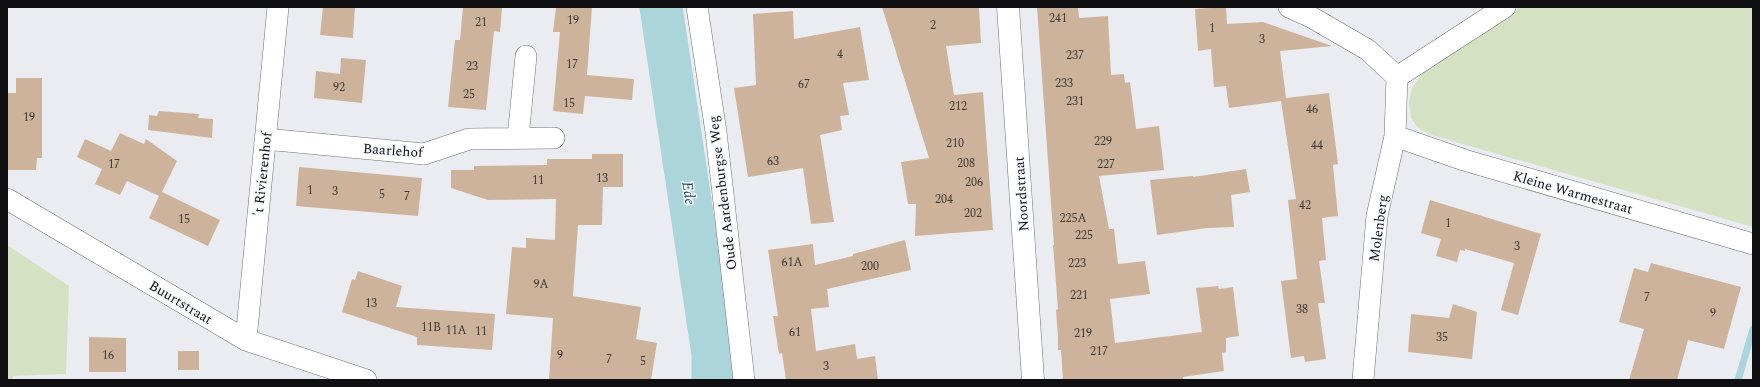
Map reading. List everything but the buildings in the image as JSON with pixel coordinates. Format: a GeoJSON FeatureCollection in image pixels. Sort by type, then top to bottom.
{"type":"FeatureCollection","features":[{"type":"Feature","properties":{"kind":"street","name":"'t Rivierenhof"},"geometry":{"type":"LineString","coordinates":[[246,340],[278,7]]}},
{"type":"Feature","properties":{"kind":"street","name":"Oude Aardenburgse Weg"},"geometry":{"type":"LineString","coordinates":[[697,7],[716,132],[744,380]]}},
{"type":"Feature","properties":{"kind":"street","name":"Noordstraat"},"geometry":{"type":"LineString","coordinates":[[1008,7],[1033,380]]}},
{"type":"Feature","properties":{"kind":"street"},"geometry":{"type":"LineString","coordinates":[[1289,7],[1311,17],[1368,50],[1397,77],[1505,7]]}},
{"type":"Feature","properties":{"kind":"street"},"geometry":{"type":"LineString","coordinates":[[518,138],[526,56]]}},
{"type":"Feature","properties":{"kind":"street","name":"Molenberg"},"geometry":{"type":"LineString","coordinates":[[1363,380],[1377,216],[1395,136],[1397,77]]}},
{"type":"Feature","properties":{"kind":"street","name":"Kleine Warmestraat"},"geometry":{"type":"LineString","coordinates":[[1395,136],[1464,160],[1753,244]]}},
{"type":"Feature","properties":{"kind":"street","name":"Baarlehof"},"geometry":{"type":"LineString","coordinates":[[265,139],[424,154],[470,139],[554,138]]}},
{"type":"Feature","properties":{"kind":"street","name":"Buurtstraat"},"geometry":{"type":"LineString","coordinates":[[7,199],[246,340],[366,380]]}},
{"type":"Feature","properties":{"kind":"green space"},"geometry":{"type":"Polygon","coordinates":[[[1521,7],[1753,7],[1753,227],[1431,135],[1417,127],[1411,118],[1409,102],[1412,88],[1421,75],[1439,60],[1521,7]]]}},
{"type":"Feature","properties":{"kind":"green space"},"geometry":{"type":"Polygon","coordinates":[[[7,245],[69,286],[66,374],[13,376],[12,380],[7,380],[7,245]]]}},
{"type":"Feature","properties":{"kind":"waterway","name":"Ede"},"geometry":{"type":"LineString","coordinates":[[661,7],[713,354],[713,380]]}},
{"type":"Feature","properties":{"kind":"waterway"},"geometry":{"type":"LineString","coordinates":[[1738,380],[1753,329]]}}]}
